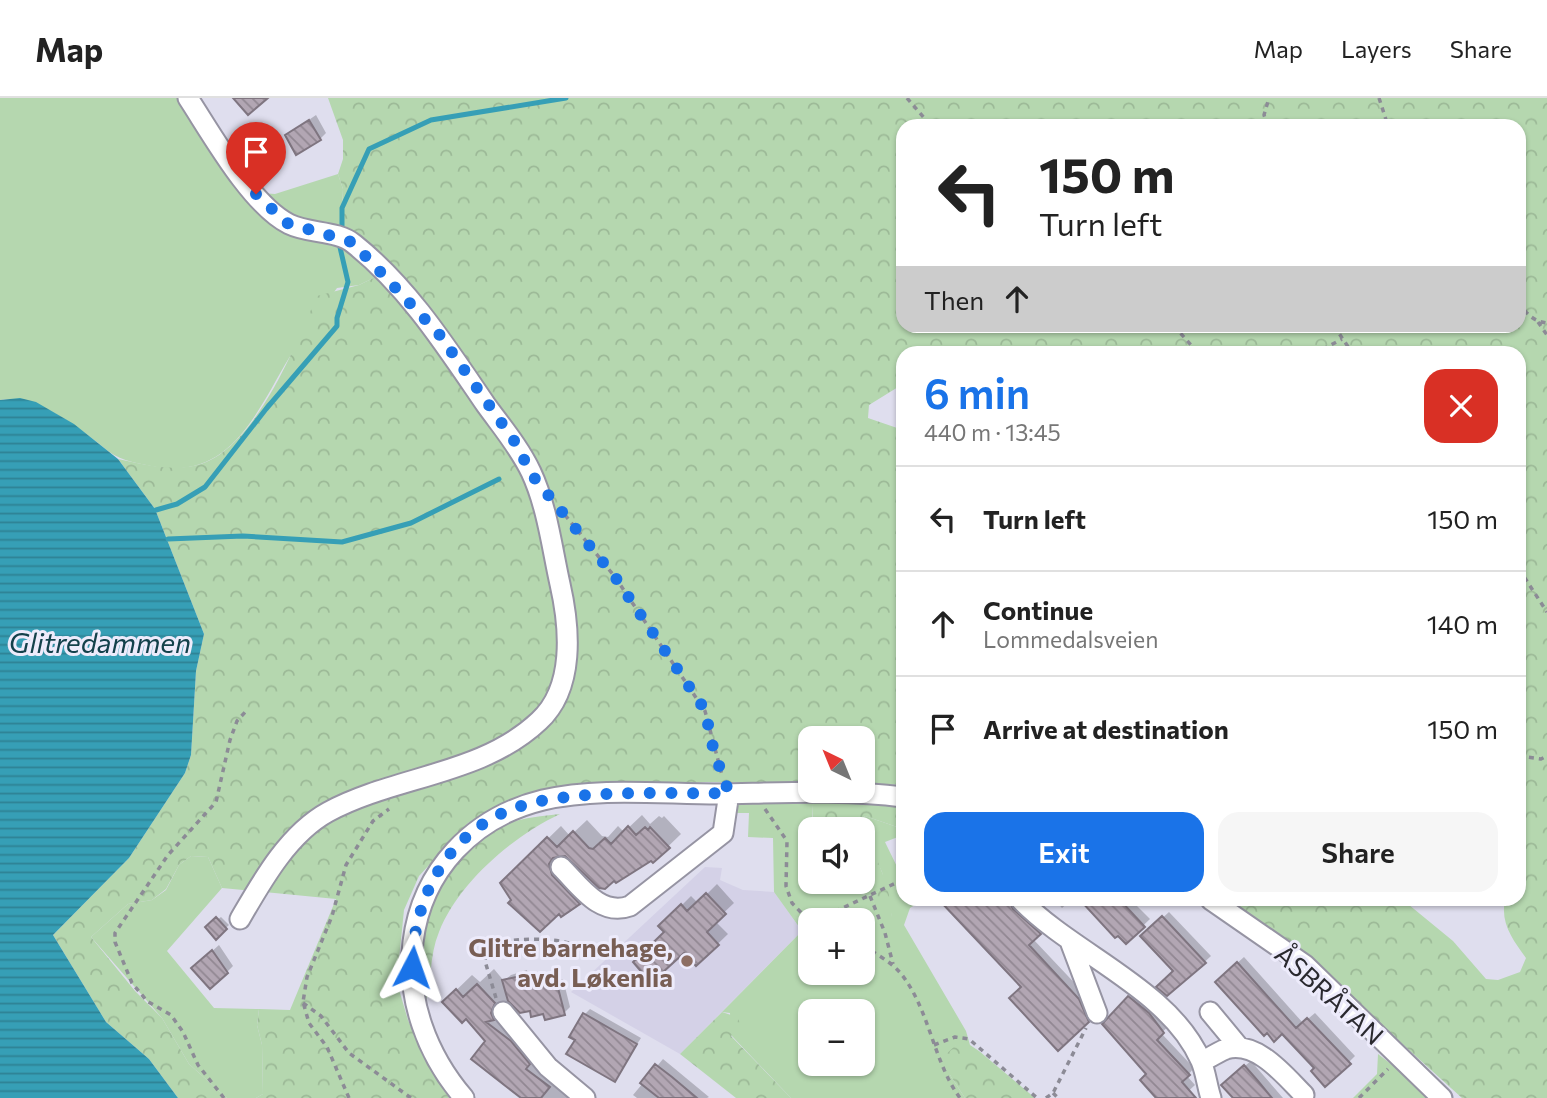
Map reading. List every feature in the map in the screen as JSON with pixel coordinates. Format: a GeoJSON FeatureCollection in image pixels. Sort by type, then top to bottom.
{"type":"FeatureCollection","features":[{"type":"Feature","properties":{"kind":"street"},"geometry":{"type":"LineString","coordinates":[[188,98],[231,165],[268,208],[287,223],[352,242],[439,334],[515,442],[532,475],[565,604],[567,642],[564,677],[555,701],[540,721],[486,754],[326,813],[293,843],[263,879],[240,919]]}},
{"type":"Feature","properties":{"kind":"street"},"geometry":{"type":"LineString","coordinates":[[562,867],[605,907],[618,909],[630,906],[723,833],[729,793]]}},
{"type":"Feature","properties":{"kind":"street"},"geometry":{"type":"LineString","coordinates":[[464,1098],[432,1049],[419,1019],[411,985],[416,920],[427,888],[443,862],[470,834],[505,813],[544,800],[591,795],[762,793],[896,797]]}},
{"type":"Feature","properties":{"kind":"street"},"geometry":{"type":"LineString","coordinates":[[1027,906],[1071,944],[1094,954],[1147,997],[1188,1039],[1202,1062],[1211,1098]]}},
{"type":"Feature","properties":{"kind":"street","name":"ÅSBRÅTAN"},"geometry":{"type":"LineString","coordinates":[[1220,906],[1305,965],[1399,1057],[1422,1089],[1442,1098]]}},
{"type":"Feature","properties":{"kind":"street"},"geometry":{"type":"LineString","coordinates":[[1071,944],[1097,1013]]}},
{"type":"Feature","properties":{"kind":"street"},"geometry":{"type":"LineString","coordinates":[[503,1012],[548,1067],[585,1098]]}},
{"type":"Feature","properties":{"kind":"street"},"geometry":{"type":"LineString","coordinates":[[1210,1012],[1239,1047]]}},
{"type":"Feature","properties":{"kind":"street"},"geometry":{"type":"LineString","coordinates":[[1202,1062],[1226,1049],[1239,1047],[1254,1052],[1272,1064],[1304,1095]]}},
{"type":"Feature","properties":{"kind":"path"},"geometry":{"type":"LineString","coordinates":[[907,98],[925,119]]}},
{"type":"Feature","properties":{"kind":"path"},"geometry":{"type":"LineString","coordinates":[[1265,119],[1264,115],[1269,98]]}},
{"type":"Feature","properties":{"kind":"path"},"geometry":{"type":"LineString","coordinates":[[1380,98],[1386,119]]}},
{"type":"Feature","properties":{"kind":"path"},"geometry":{"type":"LineString","coordinates":[[1526,310],[1547,335]]}},
{"type":"Feature","properties":{"kind":"path"},"geometry":{"type":"LineString","coordinates":[[1536,321],[1547,323]]}},
{"type":"Feature","properties":{"kind":"path"},"geometry":{"type":"LineString","coordinates":[[1338,333],[1347,346]]}},
{"type":"Feature","properties":{"kind":"path"},"geometry":{"type":"LineString","coordinates":[[1329,346],[1342,339]]}},
{"type":"Feature","properties":{"kind":"path"},"geometry":{"type":"LineString","coordinates":[[557,506],[615,577],[705,710],[714,752],[729,793]]}},
{"type":"Feature","properties":{"kind":"path"},"geometry":{"type":"LineString","coordinates":[[1526,580],[1547,612]]}},
{"type":"Feature","properties":{"kind":"path"},"geometry":{"type":"LineString","coordinates":[[224,1098],[198,1065],[183,1031],[172,1015],[147,1001],[132,983],[115,943],[115,933],[168,855],[216,802],[230,740],[237,721],[248,709]]}},
{"type":"Feature","properties":{"kind":"path"},"geometry":{"type":"LineString","coordinates":[[1526,757],[1541,759],[1547,756]]}},
{"type":"Feature","properties":{"kind":"path"},"geometry":{"type":"LineString","coordinates":[[762,793],[766,813],[787,841],[786,886],[792,903],[798,909]]}},
{"type":"Feature","properties":{"kind":"path"},"geometry":{"type":"LineString","coordinates":[[349,1098],[327,1047],[309,1023],[303,1002],[307,977],[332,916],[346,864],[373,821],[393,806]]}},
{"type":"Feature","properties":{"kind":"path"},"geometry":{"type":"LineString","coordinates":[[844,908],[896,883]]}},
{"type":"Feature","properties":{"kind":"path"},"geometry":{"type":"LineString","coordinates":[[870,896],[885,933],[893,966],[918,1003],[947,1079],[960,1098]]}},
{"type":"Feature","properties":{"kind":"path"},"geometry":{"type":"LineString","coordinates":[[503,1012],[487,975],[485,961],[488,947],[502,942],[562,939],[573,945]]}},
{"type":"Feature","properties":{"kind":"path"},"geometry":{"type":"LineString","coordinates":[[875,954],[893,966]]}},
{"type":"Feature","properties":{"kind":"path"},"geometry":{"type":"LineString","coordinates":[[303,1002],[321,1016],[349,1053],[411,1098]]}},
{"type":"Feature","properties":{"kind":"path"},"geometry":{"type":"LineString","coordinates":[[1046,1098],[1053,1093],[1082,1034],[1097,1013]]}},
{"type":"Feature","properties":{"kind":"path"},"geometry":{"type":"LineString","coordinates":[[934,1045],[955,1037],[970,1040],[1037,1098]]}},
{"type":"Feature","properties":{"kind":"path"},"geometry":{"type":"LineString","coordinates":[[1359,1098],[1399,1057]]}},
{"type":"Feature","properties":{"kind":"path"},"geometry":{"type":"LineString","coordinates":[[1053,1093],[1058,1098]]}},
{"type":"Feature","properties":{"kind":"shaded area","name":"Glitre barnehage, avd. Løkenlia"},"geometry":{"type":"Polygon","coordinates":[[[705,867],[722,868],[720,880],[743,890],[774,892],[798,925],[798,935],[680,1054],[571,992],[705,867]]]}},
{"type":"Feature","properties":{"kind":"green space"},"geometry":{"type":"Polygon","coordinates":[[[0,98],[193,98],[261,193],[275,194],[338,174],[343,189],[342,210],[388,271],[359,285],[337,288],[295,349],[252,421],[221,453],[201,464],[178,468],[151,466],[120,458],[55,413],[28,402],[0,400],[0,98]]]}},
{"type":"Feature","properties":{"kind":"green space"},"geometry":{"type":"Polygon","coordinates":[[[328,98],[1547,98],[1547,1098],[1462,1098],[1305,956],[1234,906],[1410,906],[1453,941],[1486,979],[1498,980],[1520,972],[1526,958],[1509,931],[1504,908],[1526,906],[1526,346],[896,346],[896,388],[869,405],[868,418],[896,428],[896,785],[875,784],[875,726],[798,726],[798,783],[706,782],[542,792],[494,809],[468,823],[419,876],[404,910],[398,969],[400,993],[408,1020],[424,1057],[449,1098],[256,1098],[263,1094],[262,1045],[257,1025],[259,1009],[290,1010],[336,899],[222,888],[208,857],[191,856],[179,865],[166,889],[152,900],[128,904],[91,937],[135,991],[162,1018],[189,1064],[227,1098],[178,1098],[149,1059],[106,1022],[53,935],[129,858],[185,773],[191,755],[196,671],[204,634],[155,509],[118,459],[174,468],[193,466],[215,458],[235,442],[269,396],[317,296],[359,285],[388,271],[346,223],[342,210],[343,189],[338,174],[343,159],[343,140],[328,98]]]}},
{"type":"Feature","properties":{"kind":"green space"},"geometry":{"type":"Polygon","coordinates":[[[735,803],[815,803],[812,817],[798,817],[798,894],[871,896],[876,906],[892,917],[882,872],[875,857],[875,819],[896,827],[896,838],[885,842],[896,865],[896,906],[913,906],[904,925],[966,1031],[970,1045],[956,1045],[950,1075],[965,1098],[791,1098],[731,1035],[730,1013],[722,1012],[798,935],[798,985],[875,985],[875,908],[798,908],[798,925],[774,892],[773,838],[748,837],[749,813],[736,813],[735,803]]]}},
{"type":"Feature","properties":{"kind":"green space"},"geometry":{"type":"Polygon","coordinates":[[[815,803],[896,806],[896,827],[875,819],[875,817],[813,817],[815,803]]]}},
{"type":"Feature","properties":{"kind":"green space"},"geometry":{"type":"Polygon","coordinates":[[[560,814],[506,848],[459,896],[436,941],[425,1006],[416,968],[418,944],[429,907],[450,871],[477,842],[492,831],[508,823],[560,814]]]}},
{"type":"Feature","properties":{"kind":"green space"},"geometry":{"type":"Polygon","coordinates":[[[191,856],[208,857],[222,888],[167,951],[214,1008],[259,1009],[257,1025],[262,1045],[263,1094],[256,1098],[227,1098],[189,1064],[162,1018],[91,937],[128,904],[152,900],[166,890],[179,865],[191,856]]]}},
{"type":"Feature","properties":{"kind":"green space"},"geometry":{"type":"Polygon","coordinates":[[[875,856],[886,884],[892,917],[887,921],[881,918],[871,896],[861,894],[875,894],[875,856]]]}},
{"type":"Feature","properties":{"kind":"green space"},"geometry":{"type":"Polygon","coordinates":[[[722,1012],[737,1017],[741,1025],[731,1036],[791,1098],[736,1098],[680,1054],[722,1012]]]}},
{"type":"Feature","properties":{"kind":"green space"},"geometry":{"type":"Polygon","coordinates":[[[956,1045],[970,1045],[979,1051],[1035,1098],[965,1098],[950,1075],[943,1057],[956,1045]]]}},
{"type":"Feature","properties":{"kind":"green space"},"geometry":{"type":"Polygon","coordinates":[[[1378,1054],[1409,1078],[1428,1098],[1353,1098],[1377,1074],[1378,1054]]]}},
{"type":"Feature","properties":{"kind":"water","name":"Glitredammen"},"geometry":{"type":"Polygon","coordinates":[[[20,398],[36,402],[74,424],[118,459],[155,509],[204,634],[196,671],[191,755],[185,773],[129,858],[53,935],[106,1022],[149,1059],[178,1098],[0,1098],[0,400],[20,398]]]}},
{"type":"Feature","properties":{"kind":"building"},"geometry":{"type":"Polygon","coordinates":[[[233,98],[268,98],[248,115],[233,98]]]}},
{"type":"Feature","properties":{"kind":"building"},"geometry":{"type":"Polygon","coordinates":[[[309,120],[321,140],[296,155],[285,135],[309,120]]]}},
{"type":"Feature","properties":{"kind":"building"},"geometry":{"type":"Polygon","coordinates":[[[628,826],[636,835],[645,827],[648,830],[650,827],[670,848],[653,863],[651,861],[616,883],[614,881],[605,889],[599,888],[565,856],[553,858],[549,864],[552,875],[580,904],[561,917],[559,914],[540,932],[508,903],[511,900],[500,883],[547,837],[557,847],[573,831],[593,849],[605,838],[611,844],[628,826]]]}},
{"type":"Feature","properties":{"kind":"building"},"geometry":{"type":"Polygon","coordinates":[[[706,893],[726,914],[707,932],[719,945],[696,966],[684,953],[651,983],[633,962],[664,932],[658,926],[681,904],[687,911],[706,893]]]}},
{"type":"Feature","properties":{"kind":"building"},"geometry":{"type":"Polygon","coordinates":[[[945,906],[1012,906],[1041,934],[1029,945],[1079,999],[1089,1022],[1058,1051],[1009,998],[1021,987],[945,906]]]}},
{"type":"Feature","properties":{"kind":"building"},"geometry":{"type":"Polygon","coordinates":[[[1086,906],[1126,906],[1145,927],[1126,944],[1118,936],[1115,938],[1086,906]]]}},
{"type":"Feature","properties":{"kind":"building"},"geometry":{"type":"Polygon","coordinates":[[[1162,916],[1206,963],[1167,996],[1156,987],[1173,971],[1140,936],[1162,916]]]}},
{"type":"Feature","properties":{"kind":"building"},"geometry":{"type":"Polygon","coordinates":[[[216,917],[227,929],[216,940],[205,927],[216,917]]]}},
{"type":"Feature","properties":{"kind":"building"},"geometry":{"type":"Polygon","coordinates":[[[212,950],[228,973],[210,989],[191,968],[212,950]]]}},
{"type":"Feature","properties":{"kind":"building"},"geometry":{"type":"Polygon","coordinates":[[[1237,962],[1296,1028],[1307,1018],[1351,1064],[1325,1087],[1311,1071],[1314,1068],[1282,1034],[1274,1042],[1267,1033],[1264,1036],[1215,982],[1237,962]]]}},
{"type":"Feature","properties":{"kind":"building"},"geometry":{"type":"Polygon","coordinates":[[[521,976],[522,981],[534,978],[536,985],[548,982],[549,986],[557,984],[565,1015],[545,1020],[543,1014],[531,1017],[530,1011],[520,1013],[508,1001],[502,980],[521,976]]]}},
{"type":"Feature","properties":{"kind":"building"},"geometry":{"type":"Polygon","coordinates":[[[477,984],[495,1003],[491,1013],[494,1020],[486,1022],[511,1041],[530,1064],[526,1069],[550,1087],[541,1098],[521,1098],[471,1059],[485,1041],[466,1019],[462,1023],[442,1002],[456,989],[463,997],[477,984]]]}},
{"type":"Feature","properties":{"kind":"building"},"geometry":{"type":"Polygon","coordinates":[[[1128,996],[1149,1013],[1164,1033],[1157,1040],[1190,1075],[1182,1082],[1196,1098],[1156,1098],[1140,1080],[1146,1074],[1102,1024],[1128,996]]]}},
{"type":"Feature","properties":{"kind":"building"},"geometry":{"type":"Polygon","coordinates":[[[583,1013],[637,1044],[615,1082],[566,1054],[575,1040],[569,1037],[583,1013]]]}},
{"type":"Feature","properties":{"kind":"building"},"geometry":{"type":"Polygon","coordinates":[[[655,1064],[697,1098],[659,1098],[640,1083],[655,1064]]]}},
{"type":"Feature","properties":{"kind":"building"},"geometry":{"type":"Polygon","coordinates":[[[1244,1065],[1272,1098],[1233,1098],[1221,1085],[1244,1065]]]}},
{"type":"Feature","properties":{"kind":"waterway"},"geometry":{"type":"LineString","coordinates":[[342,232],[342,208],[369,149],[431,120],[566,98]]}},
{"type":"Feature","properties":{"kind":"waterway"},"geometry":{"type":"LineString","coordinates":[[156,510],[177,504],[205,487],[266,409],[337,326],[348,282],[339,243]]}},
{"type":"Feature","properties":{"kind":"waterway"},"geometry":{"type":"LineString","coordinates":[[168,539],[243,536],[342,542],[411,523],[499,479]]}},
{"type":"Feature","properties":{"kind":"place","name":"Glitre barnehage, avd. Løkenlia"},"geometry":{"type":"Point","coordinates":[687,961]}},
{"type":"Feature","properties":{"kind":"route"},"geometry":{"type":"LineString","coordinates":[[256,194],[287,223],[352,242],[408,298],[439,334],[515,442],[532,475],[615,577],[705,710],[714,752],[729,793],[591,795],[544,800],[505,813],[470,834],[443,862],[427,888],[416,920],[412,967]]}}]}
